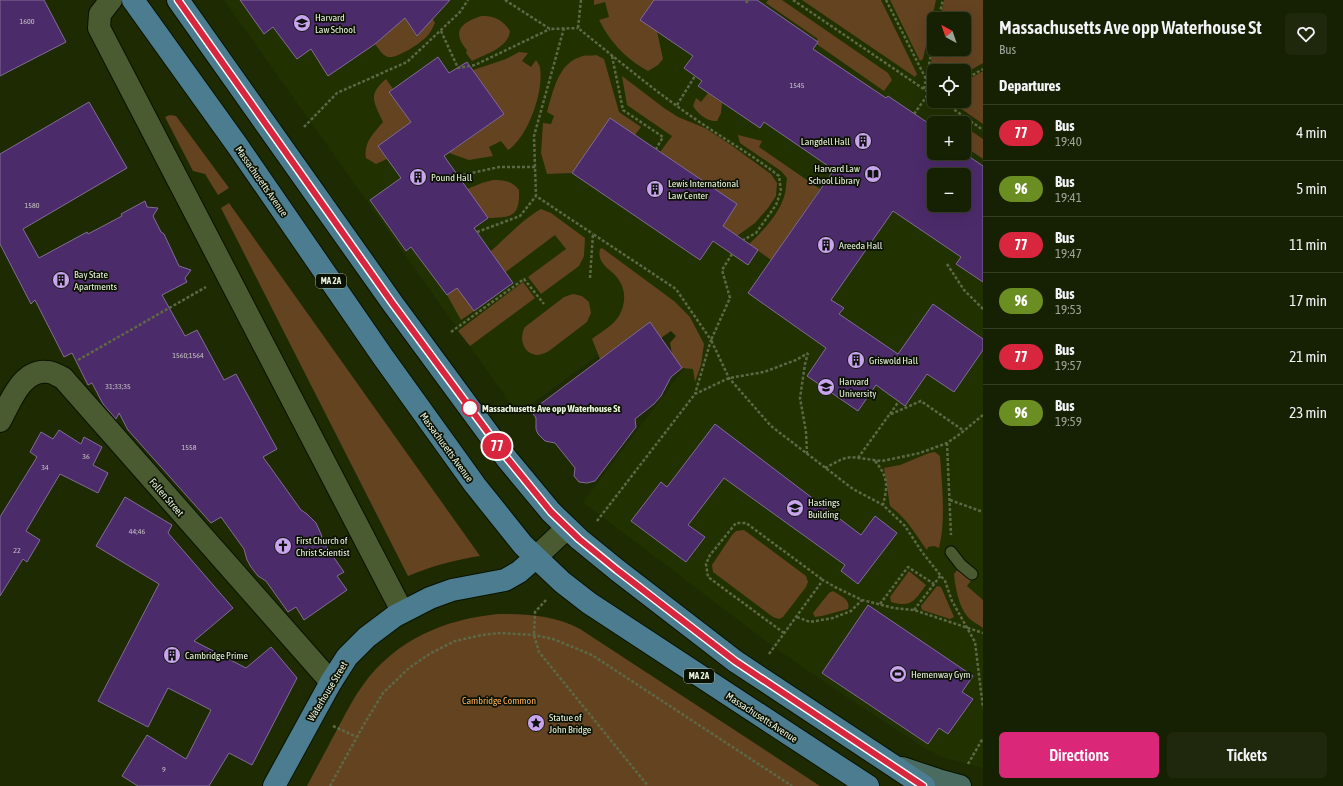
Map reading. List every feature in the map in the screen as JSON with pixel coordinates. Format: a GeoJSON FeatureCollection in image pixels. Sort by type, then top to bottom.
{"type":"FeatureCollection","features":[{"type":"Feature","properties":{"kind":"main road","name":"Massachusetts Avenue"},"geometry":{"type":"LineString","coordinates":[[133,0],[237,145],[383,357],[475,485],[512,532],[535,558],[576,594],[602,613],[868,786]]}},
{"type":"Feature","properties":{"kind":"main road"},"geometry":{"type":"LineString","coordinates":[[178,0],[384,291],[470,408],[546,506],[567,528],[617,570],[735,661],[923,786]]}},
{"type":"Feature","properties":{"kind":"main road","name":"Waterhouse Street"},"geometry":{"type":"LineString","coordinates":[[274,786],[331,682],[342,665],[361,643],[381,625],[402,612],[430,598],[452,590],[505,580],[519,572],[535,558]]}},
{"type":"Feature","properties":{"kind":"main road"},"geometry":{"type":"LineString","coordinates":[[881,758],[911,771],[960,786]]}},
{"type":"Feature","properties":{"kind":"street"},"geometry":{"type":"LineString","coordinates":[[111,0],[100,14],[99,28],[402,612]]}},
{"type":"Feature","properties":{"kind":"street","name":"Follen Street"},"geometry":{"type":"LineString","coordinates":[[0,421],[20,386],[28,378],[38,373],[49,372],[63,378],[331,682]]}},
{"type":"Feature","properties":{"kind":"street","name":"Waterhouse Street"},"geometry":{"type":"LineString","coordinates":[[535,558],[567,528]]}},
{"type":"Feature","properties":{"kind":"lane"},"geometry":{"type":"LineString","coordinates":[[951,552],[961,565],[972,574]]}},
{"type":"Feature","properties":{"kind":"path"},"geometry":{"type":"LineString","coordinates":[[304,127],[336,93],[407,62],[460,12],[468,0]]}},
{"type":"Feature","properties":{"kind":"path"},"geometry":{"type":"LineString","coordinates":[[506,0],[550,29]]}},
{"type":"Feature","properties":{"kind":"path"},"geometry":{"type":"LineString","coordinates":[[578,28],[581,0]]}},
{"type":"Feature","properties":{"kind":"path"},"geometry":{"type":"LineString","coordinates":[[793,0],[927,91]]}},
{"type":"Feature","properties":{"kind":"path"},"geometry":{"type":"LineString","coordinates":[[886,0],[926,79]]}},
{"type":"Feature","properties":{"kind":"path"},"geometry":{"type":"LineString","coordinates":[[939,12],[942,0]]}},
{"type":"Feature","properties":{"kind":"path"},"geometry":{"type":"LineString","coordinates":[[477,232],[520,216],[536,196],[534,136],[564,28]]}},
{"type":"Feature","properties":{"kind":"path"},"geometry":{"type":"LineString","coordinates":[[441,31],[458,68],[475,65],[550,29],[578,28],[612,56],[701,123],[757,158],[780,176],[781,191],[776,205],[756,233],[743,240]]}},
{"type":"Feature","properties":{"kind":"path"},"geometry":{"type":"LineString","coordinates":[[612,56],[623,110],[662,137],[656,149]]}},
{"type":"Feature","properties":{"kind":"path"},"geometry":{"type":"LineString","coordinates":[[924,89],[931,56]]}},
{"type":"Feature","properties":{"kind":"path"},"geometry":{"type":"LineString","coordinates":[[971,76],[983,68]]}},
{"type":"Feature","properties":{"kind":"path"},"geometry":{"type":"LineString","coordinates":[[677,105],[695,76]]}},
{"type":"Feature","properties":{"kind":"path"},"geometry":{"type":"LineString","coordinates":[[914,114],[927,96]]}},
{"type":"Feature","properties":{"kind":"path"},"geometry":{"type":"LineString","coordinates":[[952,108],[983,130]]}},
{"type":"Feature","properties":{"kind":"path"},"geometry":{"type":"LineString","coordinates":[[458,176],[499,167],[535,167]]}},
{"type":"Feature","properties":{"kind":"path"},"geometry":{"type":"LineString","coordinates":[[536,196],[676,289],[711,340],[729,378],[771,426],[853,489],[883,505],[905,526],[922,552],[946,581],[952,601],[968,627],[975,642],[983,708]]}},
{"type":"Feature","properties":{"kind":"path"},"geometry":{"type":"LineString","coordinates":[[590,278],[593,234]]}},
{"type":"Feature","properties":{"kind":"path"},"geometry":{"type":"LineString","coordinates":[[597,521],[696,394],[711,340],[730,298],[722,270],[732,254]]}},
{"type":"Feature","properties":{"kind":"path"},"geometry":{"type":"LineString","coordinates":[[947,264],[964,290],[983,309]]}},
{"type":"Feature","properties":{"kind":"path"},"geometry":{"type":"LineString","coordinates":[[450,332],[524,278],[544,304]]}},
{"type":"Feature","properties":{"kind":"path"},"geometry":{"type":"LineString","coordinates":[[75,362],[206,287]]}},
{"type":"Feature","properties":{"kind":"path"},"geometry":{"type":"LineString","coordinates":[[696,394],[729,378],[764,372],[796,360],[808,353],[800,398],[806,432],[807,454]]}},
{"type":"Feature","properties":{"kind":"path"},"geometry":{"type":"LineString","coordinates":[[858,458],[899,401]]}},
{"type":"Feature","properties":{"kind":"path"},"geometry":{"type":"LineString","coordinates":[[889,415],[921,401],[964,431]]}},
{"type":"Feature","properties":{"kind":"path"},"geometry":{"type":"LineString","coordinates":[[825,468],[842,459],[858,458],[874,461],[920,453],[947,443],[983,415]]}},
{"type":"Feature","properties":{"kind":"path"},"geometry":{"type":"LineString","coordinates":[[946,581],[951,552],[947,443]]}},
{"type":"Feature","properties":{"kind":"path"},"geometry":{"type":"LineString","coordinates":[[874,461],[885,475],[887,484],[883,505]]}},
{"type":"Feature","properties":{"kind":"path"},"geometry":{"type":"LineString","coordinates":[[950,500],[983,512]]}},
{"type":"Feature","properties":{"kind":"path"},"geometry":{"type":"LineString","coordinates":[[784,633],[708,577],[706,564],[710,556],[736,523],[746,523],[823,580],[834,587],[862,600],[894,608],[914,610],[983,633]]}},
{"type":"Feature","properties":{"kind":"path"},"geometry":{"type":"LineString","coordinates":[[880,604],[908,567],[934,584]]}},
{"type":"Feature","properties":{"kind":"path"},"geometry":{"type":"LineString","coordinates":[[914,610],[941,575]]}},
{"type":"Feature","properties":{"kind":"path"},"geometry":{"type":"LineString","coordinates":[[769,654],[823,580]]}},
{"type":"Feature","properties":{"kind":"path"},"geometry":{"type":"LineString","coordinates":[[796,617],[810,622],[833,618],[852,611],[862,600]]}},
{"type":"Feature","properties":{"kind":"path"},"geometry":{"type":"LineString","coordinates":[[535,612],[534,635],[539,652],[648,786]]}},
{"type":"Feature","properties":{"kind":"path"},"geometry":{"type":"LineString","coordinates":[[330,786],[383,693],[409,668],[431,653],[455,641],[500,633],[534,635],[553,639],[592,655],[792,786]]}},
{"type":"Feature","properties":{"kind":"path"},"geometry":{"type":"LineString","coordinates":[[333,726],[357,737]]}},
{"type":"Feature","properties":{"kind":"path"},"geometry":{"type":"LineString","coordinates":[[968,765],[983,738]]}},
{"type":"Feature","properties":{"kind":"shaded area","name":"Harvard University"},"geometry":{"type":"Polygon","coordinates":[[[224,0],[983,0],[983,768],[945,758],[926,749],[845,696],[778,650],[583,502],[691,359],[667,305],[518,414],[224,0]]]}},
{"type":"Feature","properties":{"kind":"green space"},"geometry":{"type":"Polygon","coordinates":[[[594,0],[654,0],[657,31],[663,59],[658,65],[648,71],[632,61],[619,49],[608,36],[599,20],[609,17],[605,2],[594,5],[594,0]]]}},
{"type":"Feature","properties":{"kind":"green space"},"geometry":{"type":"Polygon","coordinates":[[[768,0],[782,0],[888,73],[892,80],[884,91],[815,43],[818,39],[766,3],[768,0]]]}},
{"type":"Feature","properties":{"kind":"green space"},"geometry":{"type":"Polygon","coordinates":[[[802,0],[881,0],[917,74],[915,77],[802,0]]]}},
{"type":"Feature","properties":{"kind":"green space"},"geometry":{"type":"Polygon","coordinates":[[[890,0],[936,0],[933,12],[927,12],[927,41],[923,59],[920,61],[890,0]]]}},
{"type":"Feature","properties":{"kind":"green space"},"geometry":{"type":"Polygon","coordinates":[[[944,0],[983,0],[983,63],[971,70],[971,64],[931,64],[932,56],[971,56],[971,12],[941,12],[944,0]]]}},
{"type":"Feature","properties":{"kind":"green space"},"geometry":{"type":"Polygon","coordinates":[[[481,16],[490,16],[498,19],[510,31],[505,42],[496,50],[472,61],[466,53],[467,50],[460,38],[460,28],[468,22],[481,16]]]}},
{"type":"Feature","properties":{"kind":"green space"},"geometry":{"type":"Polygon","coordinates":[[[405,18],[415,34],[433,19],[435,23],[429,34],[416,45],[403,53],[392,57],[384,55],[375,44],[405,18]]]}},
{"type":"Feature","properties":{"kind":"green space"},"geometry":{"type":"Polygon","coordinates":[[[519,52],[528,53],[522,61],[531,67],[536,60],[540,67],[541,78],[540,89],[533,113],[522,135],[515,144],[508,150],[501,141],[489,147],[493,156],[469,160],[431,144],[455,149],[504,114],[473,70],[506,59],[519,52]]]}},
{"type":"Feature","properties":{"kind":"green space"},"geometry":{"type":"Polygon","coordinates":[[[596,55],[604,59],[619,112],[641,127],[635,135],[610,118],[572,173],[547,174],[541,153],[543,123],[551,124],[554,116],[547,112],[554,87],[562,71],[568,64],[583,56],[596,55]]]}},
{"type":"Feature","properties":{"kind":"green space"},"geometry":{"type":"Polygon","coordinates":[[[983,71],[983,124],[960,108],[971,108],[971,78],[983,71]]]}},
{"type":"Feature","properties":{"kind":"green space"},"geometry":{"type":"Polygon","coordinates":[[[622,76],[664,108],[678,117],[705,128],[771,174],[777,183],[776,196],[755,223],[737,236],[723,226],[737,204],[660,152],[672,136],[627,105],[622,76]]]}},
{"type":"Feature","properties":{"kind":"green space"},"geometry":{"type":"Polygon","coordinates":[[[386,79],[393,89],[389,92],[411,122],[378,146],[387,159],[376,164],[366,158],[366,148],[370,138],[383,122],[375,104],[374,94],[386,79]]]}},
{"type":"Feature","properties":{"kind":"green space"},"geometry":{"type":"Polygon","coordinates":[[[708,93],[722,103],[721,113],[717,121],[703,117],[693,106],[696,98],[701,102],[708,93]]]}},
{"type":"Feature","properties":{"kind":"green space"},"geometry":{"type":"Polygon","coordinates":[[[170,115],[176,116],[229,188],[218,195],[205,174],[193,171],[165,117],[170,115]]]}},
{"type":"Feature","properties":{"kind":"green space"},"geometry":{"type":"Polygon","coordinates":[[[971,131],[983,139],[983,159],[971,151],[971,131]]]}},
{"type":"Feature","properties":{"kind":"green space"},"geometry":{"type":"Polygon","coordinates":[[[738,135],[762,141],[759,147],[820,189],[771,260],[749,244],[765,228],[778,210],[785,195],[787,178],[781,171],[740,143],[738,135]]]}},
{"type":"Feature","properties":{"kind":"green space"},"geometry":{"type":"Polygon","coordinates":[[[493,180],[508,182],[519,190],[518,206],[516,211],[508,216],[488,218],[467,189],[493,180]]]}},
{"type":"Feature","properties":{"kind":"green space"},"geometry":{"type":"Polygon","coordinates":[[[229,203],[480,556],[443,564],[408,576],[221,208],[229,203]]]}},
{"type":"Feature","properties":{"kind":"green space"},"geometry":{"type":"Polygon","coordinates":[[[541,209],[551,213],[585,238],[584,256],[579,266],[541,294],[528,277],[566,249],[555,235],[467,301],[474,311],[461,320],[447,295],[496,259],[491,251],[521,223],[541,209]]]}},
{"type":"Feature","properties":{"kind":"green space"},"geometry":{"type":"Polygon","coordinates":[[[602,248],[674,301],[690,317],[704,344],[701,365],[695,382],[693,369],[682,368],[672,354],[670,343],[676,336],[671,331],[661,338],[650,322],[600,359],[592,339],[613,323],[623,307],[624,300],[623,289],[619,280],[601,260],[599,253],[600,249],[602,248]]]}},
{"type":"Feature","properties":{"kind":"green space"},"geometry":{"type":"Polygon","coordinates":[[[523,282],[535,298],[470,346],[458,331],[523,282]]]}},
{"type":"Feature","properties":{"kind":"green space"},"geometry":{"type":"Polygon","coordinates":[[[573,294],[582,296],[589,302],[591,313],[587,322],[549,351],[536,355],[531,354],[525,348],[522,340],[525,327],[564,297],[573,294]]]}},
{"type":"Feature","properties":{"kind":"green space"},"geometry":{"type":"Polygon","coordinates":[[[935,452],[940,456],[943,502],[942,526],[939,548],[934,546],[928,547],[927,550],[906,522],[890,506],[884,468],[900,465],[935,452]]]}},
{"type":"Feature","properties":{"kind":"green space"},"geometry":{"type":"Polygon","coordinates":[[[744,530],[806,576],[808,582],[806,587],[783,617],[779,619],[773,617],[713,572],[712,565],[732,535],[736,531],[744,530]]]}},
{"type":"Feature","properties":{"kind":"green space"},"geometry":{"type":"Polygon","coordinates":[[[958,569],[972,579],[967,586],[983,600],[983,628],[969,618],[964,612],[956,590],[954,574],[958,569]]]}},
{"type":"Feature","properties":{"kind":"green space"},"geometry":{"type":"Polygon","coordinates":[[[909,571],[926,585],[916,599],[908,603],[898,604],[891,602],[890,597],[909,571]]]}},
{"type":"Feature","properties":{"kind":"green space"},"geometry":{"type":"Polygon","coordinates":[[[937,586],[941,587],[954,617],[950,619],[922,610],[921,606],[937,586]]]}},
{"type":"Feature","properties":{"kind":"green space"},"geometry":{"type":"Polygon","coordinates":[[[833,591],[846,600],[849,606],[848,609],[815,617],[813,613],[829,593],[833,591]]]}},
{"type":"Feature","properties":{"kind":"green space","name":"Cambridge Common"},"geometry":{"type":"Polygon","coordinates":[[[498,614],[540,616],[570,624],[580,629],[820,786],[307,786],[357,694],[376,669],[390,656],[423,634],[440,627],[459,621],[498,614]]]}},
{"type":"Feature","properties":{"kind":"building"},"geometry":{"type":"Polygon","coordinates":[[[0,0],[44,0],[66,42],[0,76],[0,0]]]}},
{"type":"Feature","properties":{"kind":"building"},"geometry":{"type":"Polygon","coordinates":[[[240,0],[450,0],[417,36],[405,18],[375,44],[328,76],[311,49],[297,59],[273,27],[264,34],[240,0]]]}},
{"type":"Feature","properties":{"kind":"building"},"geometry":{"type":"Polygon","coordinates":[[[654,0],[757,0],[818,42],[813,49],[886,98],[888,96],[927,122],[927,160],[971,160],[971,158],[983,166],[983,282],[956,264],[961,257],[893,211],[831,300],[844,308],[839,314],[898,354],[933,304],[983,339],[983,350],[954,392],[927,374],[905,406],[876,385],[858,411],[807,376],[826,348],[748,293],[834,170],[764,122],[760,128],[698,86],[702,81],[684,68],[693,56],[640,20],[654,0]]]}},
{"type":"Feature","properties":{"kind":"building","name":"Pound Hall"},"geometry":{"type":"Polygon","coordinates":[[[438,57],[449,73],[467,62],[504,114],[444,156],[488,218],[474,228],[513,283],[474,311],[457,288],[447,295],[411,247],[406,251],[370,200],[401,178],[378,146],[411,122],[389,92],[438,57]]]}},
{"type":"Feature","properties":{"kind":"building"},"geometry":{"type":"Polygon","coordinates":[[[89,102],[127,168],[23,229],[39,258],[87,232],[88,234],[122,216],[121,214],[145,201],[147,207],[158,208],[153,216],[161,232],[164,234],[179,266],[191,270],[185,278],[187,282],[162,295],[185,336],[197,330],[224,380],[236,374],[277,449],[263,457],[301,510],[316,523],[323,542],[344,572],[337,576],[347,590],[304,620],[296,607],[288,612],[266,581],[258,576],[247,560],[244,549],[221,517],[211,523],[128,430],[119,413],[116,419],[103,404],[92,383],[88,385],[72,353],[64,357],[35,300],[31,304],[0,244],[0,154],[89,102]]]}},
{"type":"Feature","properties":{"kind":"building","name":"Lewis International Law Center"},"geometry":{"type":"Polygon","coordinates":[[[610,118],[737,204],[723,226],[758,250],[748,265],[713,241],[700,260],[572,173],[610,118]]]}},
{"type":"Feature","properties":{"kind":"building"},"geometry":{"type":"Polygon","coordinates":[[[650,322],[682,368],[671,377],[661,396],[654,404],[635,419],[636,427],[595,481],[587,483],[579,482],[574,476],[575,468],[555,443],[545,441],[538,434],[536,429],[536,418],[531,411],[650,322]]]}},
{"type":"Feature","properties":{"kind":"building","name":"Hastings Building"},"geometry":{"type":"Polygon","coordinates":[[[715,424],[861,535],[875,516],[897,533],[858,584],[841,571],[845,565],[724,478],[688,525],[705,537],[686,562],[631,521],[661,482],[667,487],[715,424]]]}},
{"type":"Feature","properties":{"kind":"building"},"geometry":{"type":"Polygon","coordinates":[[[59,430],[81,444],[84,437],[102,447],[93,465],[108,473],[98,493],[60,474],[26,531],[40,540],[27,562],[23,559],[0,596],[0,517],[37,457],[30,452],[41,432],[53,439],[59,430]]]}},
{"type":"Feature","properties":{"kind":"building","name":"Cambridge Prime"},"geometry":{"type":"Polygon","coordinates":[[[125,497],[172,525],[168,533],[233,608],[194,641],[246,668],[271,647],[297,678],[252,765],[229,753],[209,786],[138,786],[122,776],[147,735],[186,759],[211,710],[168,688],[148,727],[98,701],[159,584],[96,546],[125,497]]]}},
{"type":"Feature","properties":{"kind":"building","name":"Hemenway Gym"},"geometry":{"type":"Polygon","coordinates":[[[868,605],[973,676],[962,692],[973,699],[948,734],[939,728],[928,744],[822,673],[868,605]]]}},
{"type":"Feature","properties":{"kind":"bus line","name":"77"},"geometry":{"type":"LineString","coordinates":[[178,0],[393,304],[507,458],[551,512],[579,539],[617,570],[735,661],[923,786]]}},
{"type":"Feature","properties":{"kind":"place","name":"Harvard Law School"},"geometry":{"type":"Point","coordinates":[302,23]}},
{"type":"Feature","properties":{"kind":"place","name":"Langdell Hall"},"geometry":{"type":"Point","coordinates":[863,141]}},
{"type":"Feature","properties":{"kind":"place","name":"Harvard Law School Library"},"geometry":{"type":"Point","coordinates":[873,174]}},
{"type":"Feature","properties":{"kind":"place","name":"Pound Hall"},"geometry":{"type":"Point","coordinates":[418,177]}},
{"type":"Feature","properties":{"kind":"place","name":"Lewis International Law Center"},"geometry":{"type":"Point","coordinates":[655,189]}},
{"type":"Feature","properties":{"kind":"place","name":"Areeda Hall"},"geometry":{"type":"Point","coordinates":[826,245]}},
{"type":"Feature","properties":{"kind":"place","name":"Bay State Apartments"},"geometry":{"type":"Point","coordinates":[61,280]}},
{"type":"Feature","properties":{"kind":"place","name":"Griswold Hall"},"geometry":{"type":"Point","coordinates":[856,360]}},
{"type":"Feature","properties":{"kind":"place","name":"Harvard University"},"geometry":{"type":"Point","coordinates":[826,387]}},
{"type":"Feature","properties":{"kind":"place","name":"Massachusetts Ave opp Waterhouse St"},"geometry":{"type":"Point","coordinates":[470,408]}},
{"type":"Feature","properties":{"kind":"place","name":"Hastings Building"},"geometry":{"type":"Point","coordinates":[795,508]}},
{"type":"Feature","properties":{"kind":"place","name":"First Church of Christ Scientist"},"geometry":{"type":"Point","coordinates":[283,546]}},
{"type":"Feature","properties":{"kind":"place","name":"Cambridge Prime"},"geometry":{"type":"Point","coordinates":[172,655]}},
{"type":"Feature","properties":{"kind":"place","name":"Hemenway Gym"},"geometry":{"type":"Point","coordinates":[898,674]}},
{"type":"Feature","properties":{"kind":"place","name":"Statue of John Bridge"},"geometry":{"type":"Point","coordinates":[536,723]}}]}
